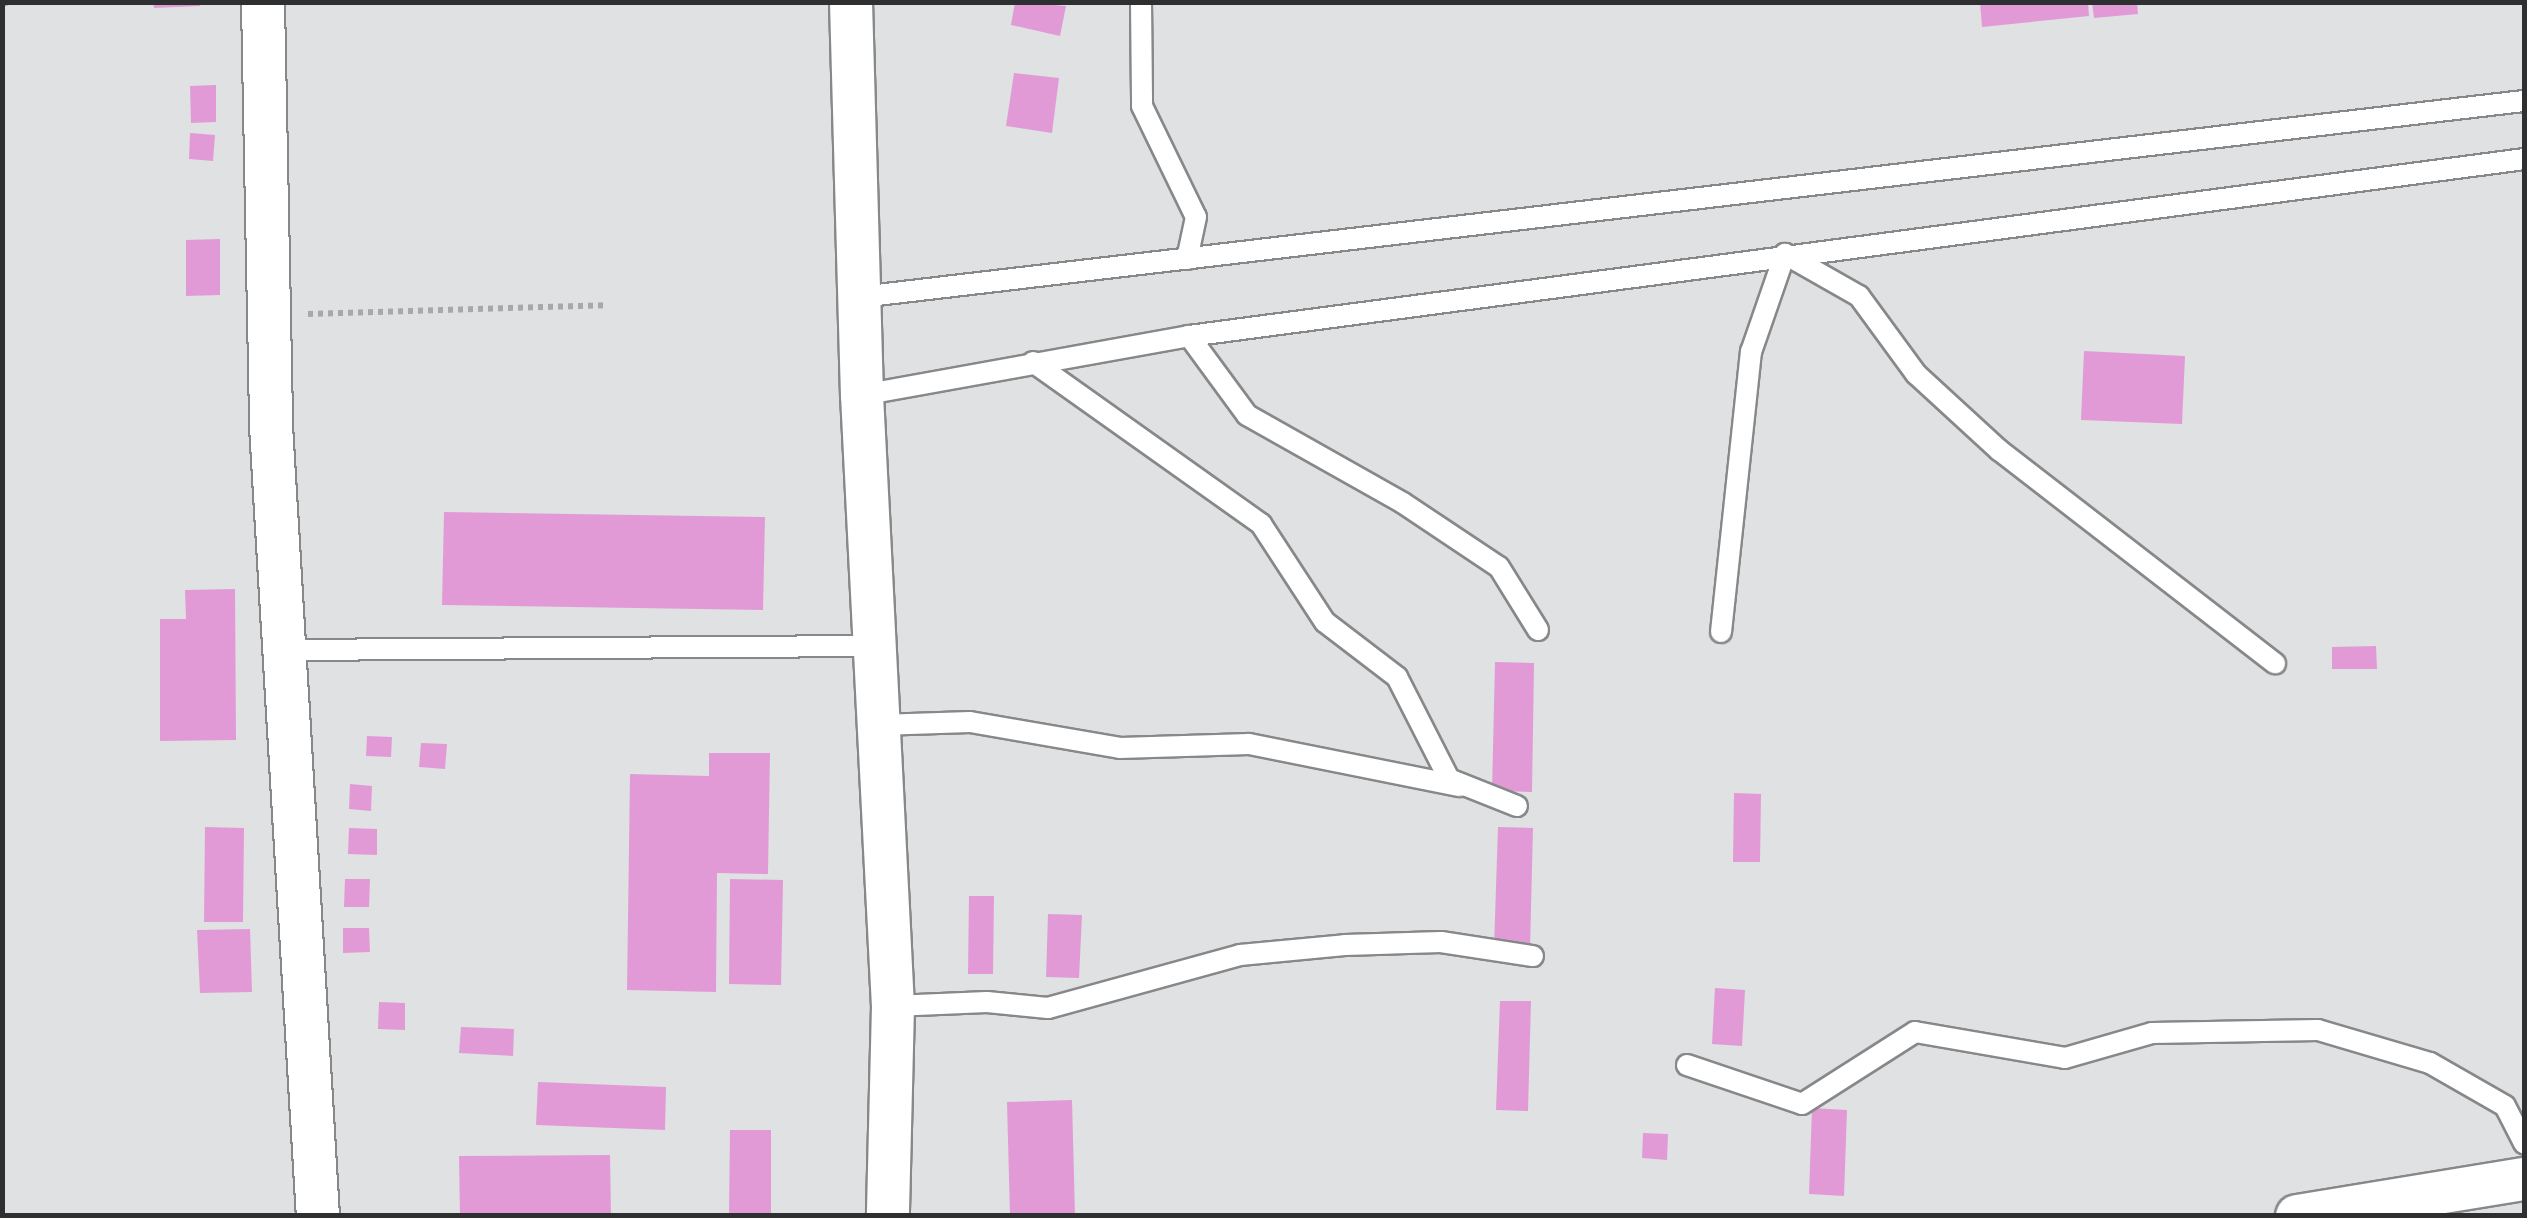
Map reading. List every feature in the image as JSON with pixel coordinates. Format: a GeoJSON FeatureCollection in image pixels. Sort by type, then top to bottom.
{"type":"FeatureCollection","features":[{"type":"Feature","properties":{"kind":"street"},"geometry":{"type":"LineString","coordinates":[[263,2],[269,314],[318,1216]]}},
{"type":"Feature","properties":{"kind":"street"},"geometry":{"type":"LineString","coordinates":[[851,2],[862,395],[893,1006],[888,1216]]}},
{"type":"Feature","properties":{"kind":"street"},"geometry":{"type":"LineString","coordinates":[[2298,1216],[2524,1179]]}},
{"type":"Feature","properties":{"kind":"lane"},"geometry":{"type":"LineString","coordinates":[[1140,2],[1142,106],[1196,218],[1188,259]]}},
{"type":"Feature","properties":{"kind":"lane"},"geometry":{"type":"LineString","coordinates":[[860,298],[2524,101]]}},
{"type":"Feature","properties":{"kind":"lane"},"geometry":{"type":"LineString","coordinates":[[862,395],[1189,336],[1785,254],[1997,233],[2524,159]]}},
{"type":"Feature","properties":{"kind":"lane"},"geometry":{"type":"LineString","coordinates":[[1720,632],[1751,352],[1785,254]]}},
{"type":"Feature","properties":{"kind":"lane"},"geometry":{"type":"LineString","coordinates":[[1785,254],[1860,296],[1916,374],[1999,450],[2274,663]]}},
{"type":"Feature","properties":{"kind":"lane"},"geometry":{"type":"LineString","coordinates":[[1189,336],[1247,415],[1403,502],[1499,567],[1538,630]]}},
{"type":"Feature","properties":{"kind":"lane"},"geometry":{"type":"LineString","coordinates":[[1033,362],[1261,524],[1325,622],[1397,678],[1449,779],[1518,806]]}},
{"type":"Feature","properties":{"kind":"lane"},"geometry":{"type":"LineString","coordinates":[[285,650],[876,646]]}},
{"type":"Feature","properties":{"kind":"lane"},"geometry":{"type":"LineString","coordinates":[[880,725],[970,722],[1120,748],[1250,744],[1472,788]]}},
{"type":"Feature","properties":{"kind":"lane"},"geometry":{"type":"LineString","coordinates":[[893,1006],[987,1002],[1048,1008],[1240,956],[1344,945],[1441,942],[1533,956]]}},
{"type":"Feature","properties":{"kind":"lane"},"geometry":{"type":"LineString","coordinates":[[1687,1065],[1802,1104],[1916,1032],[2065,1058],[2152,1033],[2318,1030],[2430,1063],[2505,1106],[2524,1143]]}},
{"type":"Feature","properties":{"kind":"path"},"geometry":{"type":"LineString","coordinates":[[269,314],[606,306]]}},
{"type":"Feature","properties":{"kind":"building"},"geometry":{"type":"Polygon","coordinates":[[[153,2],[200,2],[200,6],[154,8],[153,2]]]}},
{"type":"Feature","properties":{"kind":"building"},"geometry":{"type":"Polygon","coordinates":[[[1015,2],[1066,6],[1060,36],[1011,25],[1015,2]]]}},
{"type":"Feature","properties":{"kind":"building"},"geometry":{"type":"Polygon","coordinates":[[[1980,2],[2088,2],[2089,16],[1982,27],[1980,2]]]}},
{"type":"Feature","properties":{"kind":"building"},"geometry":{"type":"Polygon","coordinates":[[[2092,2],[2137,2],[2138,14],[2094,18],[2092,2]]]}},
{"type":"Feature","properties":{"kind":"building"},"geometry":{"type":"Polygon","coordinates":[[[1014,73],[1059,78],[1052,133],[1006,126],[1014,73]]]}},
{"type":"Feature","properties":{"kind":"building"},"geometry":{"type":"Polygon","coordinates":[[[216,85],[216,122],[191,123],[190,86],[216,85]]]}},
{"type":"Feature","properties":{"kind":"building"},"geometry":{"type":"Polygon","coordinates":[[[190,133],[215,135],[213,161],[189,159],[190,133]]]}},
{"type":"Feature","properties":{"kind":"building"},"geometry":{"type":"Polygon","coordinates":[[[220,239],[220,295],[186,296],[186,240],[220,239]]]}},
{"type":"Feature","properties":{"kind":"building"},"geometry":{"type":"Polygon","coordinates":[[[2084,351],[2185,356],[2182,424],[2081,420],[2084,351]]]}},
{"type":"Feature","properties":{"kind":"building"},"geometry":{"type":"Polygon","coordinates":[[[444,512],[765,517],[763,610],[442,605],[444,512]]]}},
{"type":"Feature","properties":{"kind":"building"},"geometry":{"type":"Polygon","coordinates":[[[235,589],[236,740],[160,741],[160,619],[186,619],[185,590],[235,589]]]}},
{"type":"Feature","properties":{"kind":"building"},"geometry":{"type":"Polygon","coordinates":[[[2376,646],[2377,669],[2332,669],[2332,647],[2376,646]]]}},
{"type":"Feature","properties":{"kind":"building"},"geometry":{"type":"Polygon","coordinates":[[[1495,662],[1534,663],[1532,792],[1492,791],[1495,662]]]}},
{"type":"Feature","properties":{"kind":"building"},"geometry":{"type":"Polygon","coordinates":[[[367,736],[392,737],[391,757],[366,756],[367,736]]]}},
{"type":"Feature","properties":{"kind":"building"},"geometry":{"type":"Polygon","coordinates":[[[421,743],[447,744],[445,769],[419,767],[421,743]]]}},
{"type":"Feature","properties":{"kind":"building"},"geometry":{"type":"Polygon","coordinates":[[[709,753],[770,753],[768,874],[717,873],[716,992],[627,990],[630,774],[709,776],[709,753]]]}},
{"type":"Feature","properties":{"kind":"building"},"geometry":{"type":"Polygon","coordinates":[[[350,784],[372,786],[371,811],[349,809],[350,784]]]}},
{"type":"Feature","properties":{"kind":"building"},"geometry":{"type":"Polygon","coordinates":[[[1734,793],[1761,794],[1760,862],[1733,862],[1734,793]]]}},
{"type":"Feature","properties":{"kind":"building"},"geometry":{"type":"Polygon","coordinates":[[[205,827],[244,828],[243,922],[204,922],[205,827]]]}},
{"type":"Feature","properties":{"kind":"building"},"geometry":{"type":"Polygon","coordinates":[[[1498,827],[1533,828],[1530,949],[1494,947],[1498,827]]]}},
{"type":"Feature","properties":{"kind":"building"},"geometry":{"type":"Polygon","coordinates":[[[349,828],[377,829],[377,855],[348,854],[349,828]]]}},
{"type":"Feature","properties":{"kind":"building"},"geometry":{"type":"Polygon","coordinates":[[[345,879],[370,879],[369,907],[344,907],[345,879]]]}},
{"type":"Feature","properties":{"kind":"building"},"geometry":{"type":"Polygon","coordinates":[[[730,879],[783,880],[781,985],[729,984],[730,879]]]}},
{"type":"Feature","properties":{"kind":"building"},"geometry":{"type":"Polygon","coordinates":[[[969,896],[994,896],[993,974],[968,974],[969,896]]]}},
{"type":"Feature","properties":{"kind":"building"},"geometry":{"type":"Polygon","coordinates":[[[1048,914],[1082,915],[1079,978],[1046,977],[1048,914]]]}},
{"type":"Feature","properties":{"kind":"building"},"geometry":{"type":"Polygon","coordinates":[[[343,928],[369,928],[370,952],[343,953],[343,928]]]}},
{"type":"Feature","properties":{"kind":"building"},"geometry":{"type":"Polygon","coordinates":[[[250,929],[252,992],[200,993],[197,930],[250,929]]]}},
{"type":"Feature","properties":{"kind":"building"},"geometry":{"type":"Polygon","coordinates":[[[1715,988],[1745,990],[1742,1046],[1712,1044],[1715,988]]]}},
{"type":"Feature","properties":{"kind":"building"},"geometry":{"type":"Polygon","coordinates":[[[1500,1001],[1531,1001],[1528,1111],[1496,1110],[1500,1001]]]}},
{"type":"Feature","properties":{"kind":"building"},"geometry":{"type":"Polygon","coordinates":[[[379,1002],[405,1003],[405,1030],[378,1029],[379,1002]]]}},
{"type":"Feature","properties":{"kind":"building"},"geometry":{"type":"Polygon","coordinates":[[[461,1027],[514,1029],[513,1056],[459,1053],[461,1027]]]}},
{"type":"Feature","properties":{"kind":"building"},"geometry":{"type":"Polygon","coordinates":[[[538,1082],[666,1087],[665,1130],[536,1125],[538,1082]]]}},
{"type":"Feature","properties":{"kind":"building"},"geometry":{"type":"Polygon","coordinates":[[[1072,1100],[1075,1216],[1010,1216],[1007,1102],[1072,1100]]]}},
{"type":"Feature","properties":{"kind":"building"},"geometry":{"type":"Polygon","coordinates":[[[1812,1108],[1847,1110],[1844,1196],[1809,1194],[1812,1108]]]}},
{"type":"Feature","properties":{"kind":"building"},"geometry":{"type":"Polygon","coordinates":[[[730,1130],[771,1130],[771,1216],[729,1216],[730,1130]]]}},
{"type":"Feature","properties":{"kind":"building"},"geometry":{"type":"Polygon","coordinates":[[[1643,1133],[1668,1134],[1667,1160],[1642,1158],[1643,1133]]]}},
{"type":"Feature","properties":{"kind":"building"},"geometry":{"type":"Polygon","coordinates":[[[610,1155],[611,1216],[460,1216],[459,1156],[610,1155]]]}}]}
